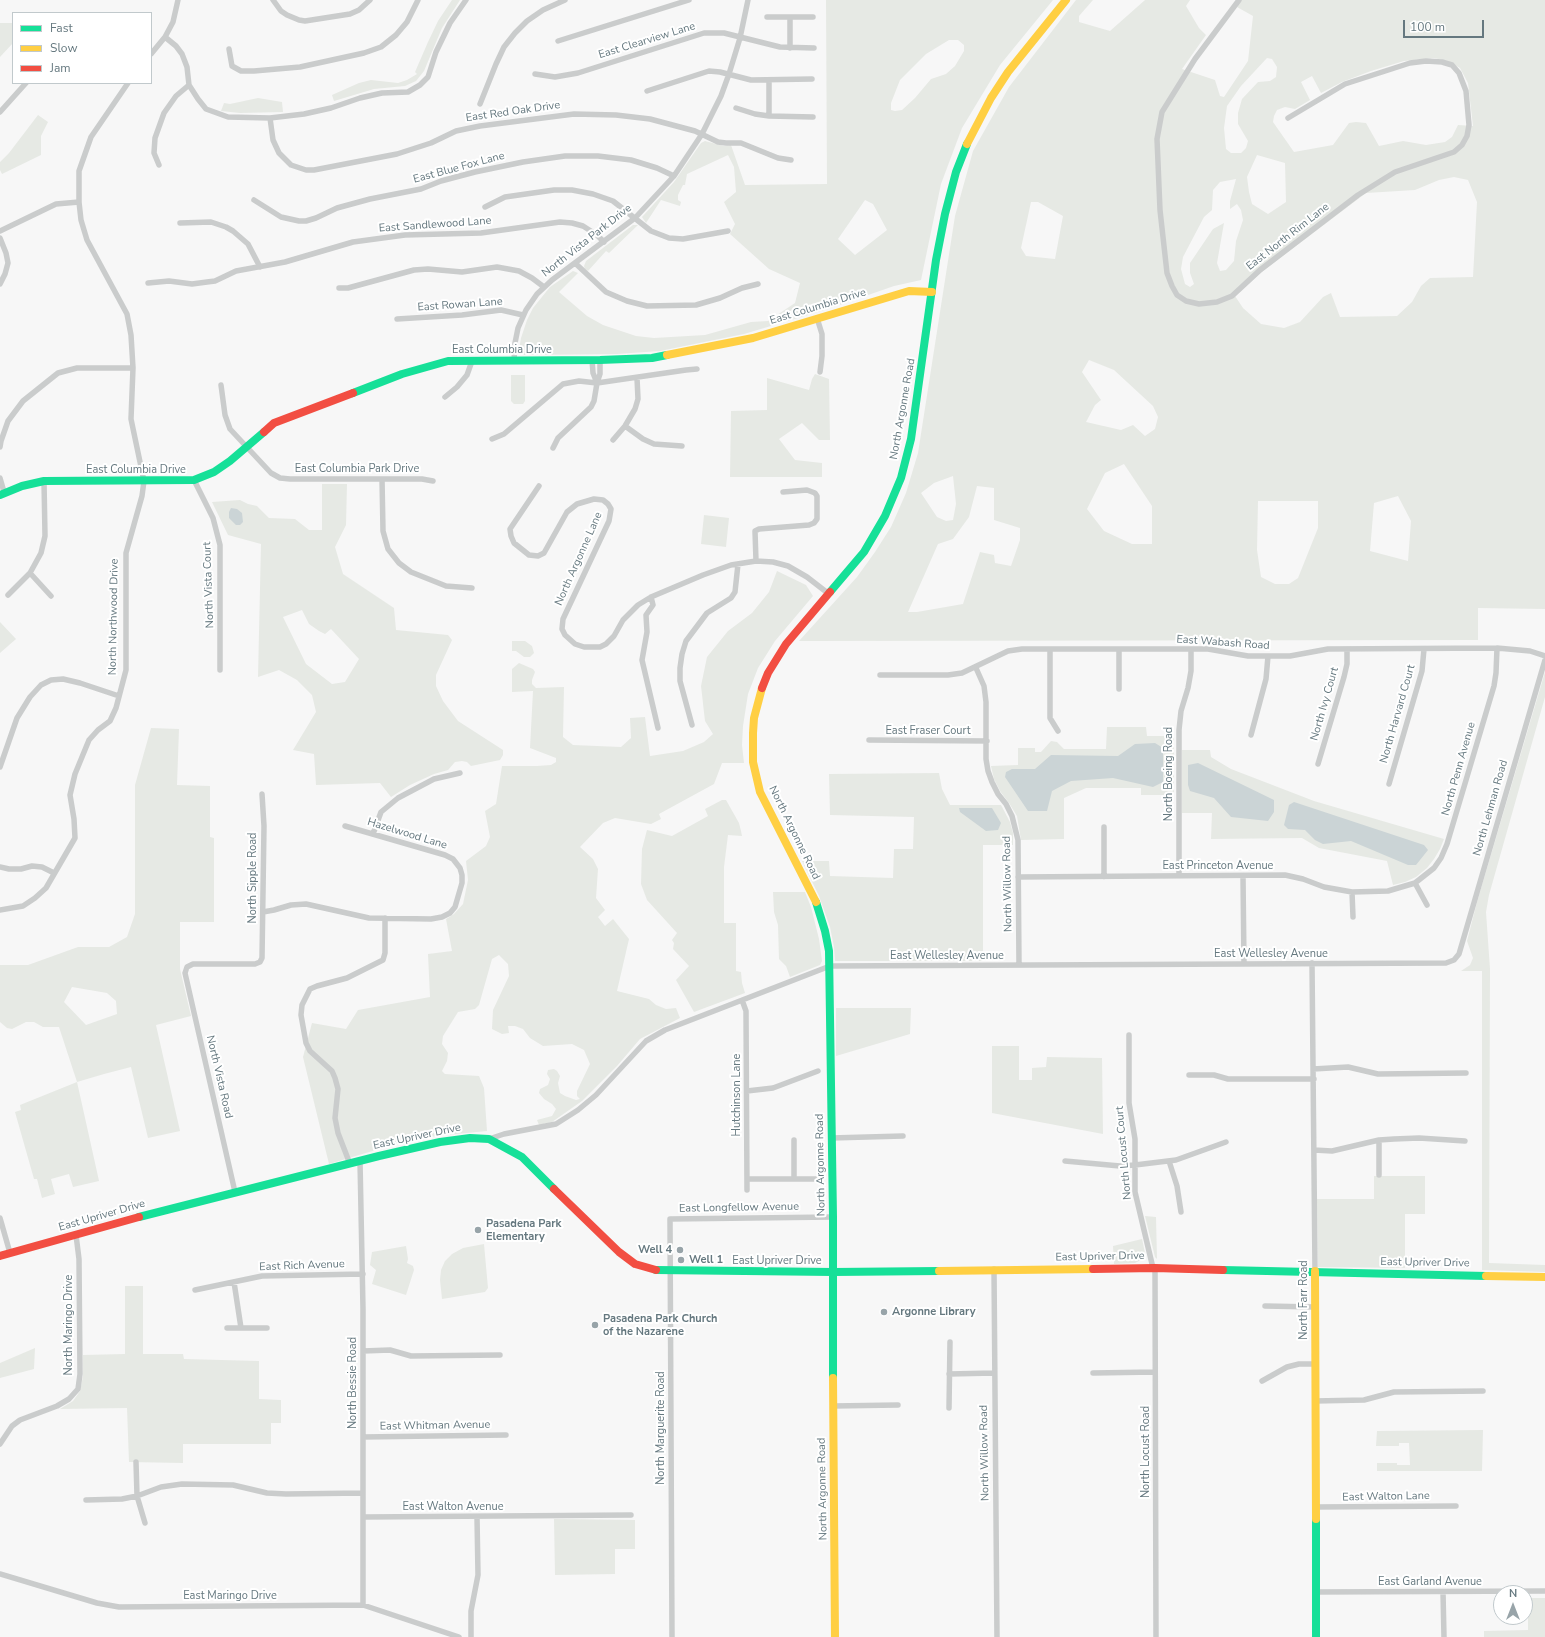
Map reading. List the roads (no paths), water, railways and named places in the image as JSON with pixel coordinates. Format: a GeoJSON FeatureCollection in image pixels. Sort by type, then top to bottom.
{"type":"FeatureCollection","features":[{"type":"Feature","properties":{"kind":"main road","name":"North Argonne Road"},"geometry":{"type":"LineString","coordinates":[[835,1637],[833,1217],[829,951],[825,931],[816,902],[760,792],[753,762],[752,733],[758,700],[768,673],[786,644],[864,552],[885,516],[901,478],[911,440],[938,254],[949,198],[956,172],[969,140],[991,98],[1008,72],[1066,0]]}},
{"type":"Feature","properties":{"kind":"main road","name":"East Columbia Drive"},"geometry":{"type":"LineString","coordinates":[[2,493],[22,486],[44,481],[194,480],[214,472],[230,461],[274,423],[402,374],[448,361],[652,358],[745,340],[817,318],[872,306],[910,291],[932,292]]}},
{"type":"Feature","properties":{"kind":"main road","name":"East Upriver Drive"},"geometry":{"type":"LineString","coordinates":[[0,1256],[235,1192],[415,1147],[460,1138],[489,1139],[504,1145],[522,1157],[614,1247],[631,1261],[644,1268],[670,1272],[833,1272],[1154,1268],[1545,1277]]}},
{"type":"Feature","properties":{"kind":"main road","name":"North Farr Road"},"geometry":{"type":"LineString","coordinates":[[1315,1271],[1316,1637]]}},
{"type":"Feature","properties":{"kind":"street"},"geometry":{"type":"LineString","coordinates":[[152,53],[165,37],[173,22],[178,0]]}},
{"type":"Feature","properties":{"kind":"street"},"geometry":{"type":"LineString","coordinates":[[273,0],[283,12],[302,21],[350,14],[359,10],[370,0]]}},
{"type":"Feature","properties":{"kind":"street"},"geometry":{"type":"LineString","coordinates":[[229,49],[232,66],[241,71],[300,67],[364,53],[381,47],[396,35],[407,22],[418,0]]}},
{"type":"Feature","properties":{"kind":"street"},"geometry":{"type":"LineString","coordinates":[[165,37],[176,46],[182,54],[187,67],[189,85],[198,100],[206,109],[228,118],[270,118],[304,114],[331,108],[360,98],[382,93],[408,92],[420,85],[428,77],[436,52],[450,23],[466,0]]}},
{"type":"Feature","properties":{"kind":"street"},"geometry":{"type":"LineString","coordinates":[[480,104],[504,47],[514,33],[532,17],[565,0]]}},
{"type":"Feature","properties":{"kind":"street"},"geometry":{"type":"LineString","coordinates":[[558,41],[689,0]]}},
{"type":"Feature","properties":{"kind":"street","name":"North Vista Park Drive"},"geometry":{"type":"LineString","coordinates":[[514,361],[516,335],[523,315],[544,287],[635,218],[674,176],[702,134],[721,96],[729,74],[740,38],[748,0]]}},
{"type":"Feature","properties":{"kind":"street","name":"East North Rim Lane"},"geometry":{"type":"LineString","coordinates":[[1239,0],[1195,59],[1162,112],[1157,139],[1160,210],[1167,273],[1177,295],[1186,301],[1199,304],[1217,302],[1232,296],[1260,270],[1358,195],[1395,172],[1454,152],[1462,145],[1467,136],[1469,125],[1466,91],[1460,73],[1452,65],[1426,60],[1410,63],[1345,84],[1288,118]]}},
{"type":"Feature","properties":{"kind":"street"},"geometry":{"type":"LineString","coordinates":[[767,17],[813,17]]}},
{"type":"Feature","properties":{"kind":"street"},"geometry":{"type":"LineString","coordinates":[[790,17],[790,48]]}},
{"type":"Feature","properties":{"kind":"street","name":"East Clearview Lane"},"geometry":{"type":"LineString","coordinates":[[535,74],[555,77],[578,73],[704,34],[724,34],[772,46],[814,48]]}},
{"type":"Feature","properties":{"kind":"street"},"geometry":{"type":"LineString","coordinates":[[647,91],[709,71],[729,74],[751,80],[812,79]]}},
{"type":"Feature","properties":{"kind":"street"},"geometry":{"type":"LineString","coordinates":[[769,80],[769,116]]}},
{"type":"Feature","properties":{"kind":"street"},"geometry":{"type":"LineString","coordinates":[[0,112],[25,84]]}},
{"type":"Feature","properties":{"kind":"street","name":"North Northwood Drive"},"geometry":{"type":"LineString","coordinates":[[0,910],[23,906],[46,888],[75,838],[74,818],[70,795],[75,774],[89,740],[98,730],[110,721],[126,670],[126,553],[142,496],[144,480],[131,419],[133,368],[131,335],[127,314],[87,240],[81,220],[79,202],[79,171],[91,137],[127,84]]}},
{"type":"Feature","properties":{"kind":"street"},"geometry":{"type":"LineString","coordinates":[[159,165],[154,153],[155,138],[164,113],[176,96],[189,85]]}},
{"type":"Feature","properties":{"kind":"street"},"geometry":{"type":"LineString","coordinates":[[736,108],[755,114],[769,116],[813,117]]}},
{"type":"Feature","properties":{"kind":"street","name":"East Red Oak Drive"},"geometry":{"type":"LineString","coordinates":[[270,118],[273,140],[279,153],[285,160],[297,168],[314,170],[397,154],[431,143],[456,132],[480,126],[574,114],[633,116],[670,124],[702,134],[718,142],[726,144],[741,143],[778,158],[791,160]]}},
{"type":"Feature","properties":{"kind":"street","name":"East Blue Fox Lane"},"geometry":{"type":"LineString","coordinates":[[254,200],[281,217],[306,221],[316,218],[336,208],[370,199],[421,189],[441,181],[475,172],[565,156],[598,156],[631,160],[657,168],[674,176]]}},
{"type":"Feature","properties":{"kind":"street"},"geometry":{"type":"LineString","coordinates":[[485,207],[505,197],[554,190],[572,190],[593,194],[613,201],[657,235],[675,239],[688,239],[728,231]]}},
{"type":"Feature","properties":{"kind":"street"},"geometry":{"type":"LineString","coordinates":[[0,231],[56,204],[79,202]]}},
{"type":"Feature","properties":{"kind":"street"},"geometry":{"type":"LineString","coordinates":[[180,223],[211,222],[230,229],[242,237],[248,244],[260,267]]}},
{"type":"Feature","properties":{"kind":"street","name":"East Sandlewood Lane"},"geometry":{"type":"LineString","coordinates":[[148,283],[163,281],[192,284],[215,281],[236,271],[285,262],[334,247],[371,239],[404,235],[481,233],[552,222],[567,222],[590,230],[604,242]]}},
{"type":"Feature","properties":{"kind":"street"},"geometry":{"type":"LineString","coordinates":[[0,238],[8,263],[0,284]]}},
{"type":"Feature","properties":{"kind":"street"},"geometry":{"type":"LineString","coordinates":[[575,263],[606,292],[627,302],[647,306],[696,305],[720,298],[742,288],[758,284]]}},
{"type":"Feature","properties":{"kind":"street"},"geometry":{"type":"LineString","coordinates":[[339,288],[348,288],[414,270],[428,269],[462,272],[497,267],[519,271],[544,287]]}},
{"type":"Feature","properties":{"kind":"street","name":"East Rowan Lane"},"geometry":{"type":"LineString","coordinates":[[397,319],[462,315],[501,310],[523,315]]}},
{"type":"Feature","properties":{"kind":"street"},"geometry":{"type":"LineString","coordinates":[[817,318],[822,334],[820,372]]}},
{"type":"Feature","properties":{"kind":"street"},"geometry":{"type":"LineString","coordinates":[[553,448],[558,438],[591,407],[596,394],[600,374],[596,360]]}},
{"type":"Feature","properties":{"kind":"street"},"geometry":{"type":"LineString","coordinates":[[445,397],[457,387],[467,374],[472,361]]}},
{"type":"Feature","properties":{"kind":"street"},"geometry":{"type":"LineString","coordinates":[[0,447],[8,421],[23,401],[58,373],[77,368],[133,368]]}},
{"type":"Feature","properties":{"kind":"street"},"geometry":{"type":"LineString","coordinates":[[492,439],[504,434],[563,384],[579,381],[597,383],[697,369]]}},
{"type":"Feature","properties":{"kind":"street"},"geometry":{"type":"LineString","coordinates":[[613,440],[625,426],[635,409],[638,399],[637,378]]}},
{"type":"Feature","properties":{"kind":"street","name":"East Columbia Park Drive"},"geometry":{"type":"LineString","coordinates":[[222,386],[225,415],[230,429],[271,473],[280,478],[422,479],[433,481]]}},
{"type":"Feature","properties":{"kind":"street"},"geometry":{"type":"LineString","coordinates":[[625,426],[642,439],[654,444],[682,446]]}},
{"type":"Feature","properties":{"kind":"street"},"geometry":{"type":"LineString","coordinates":[[0,478],[2,493]]}},
{"type":"Feature","properties":{"kind":"street"},"geometry":{"type":"LineString","coordinates":[[382,479],[383,531],[388,549],[399,563],[412,572],[446,586],[472,588]]}},
{"type":"Feature","properties":{"kind":"street","name":"North Vista Court"},"geometry":{"type":"LineString","coordinates":[[194,480],[213,518],[220,545],[220,670]]}},
{"type":"Feature","properties":{"kind":"street"},"geometry":{"type":"LineString","coordinates":[[8,595],[30,573],[40,553],[44,536],[44,481]]}},
{"type":"Feature","properties":{"kind":"street","name":"North Argonne Lane"},"geometry":{"type":"LineString","coordinates":[[539,486],[510,530],[514,543],[529,555],[538,556],[544,553],[567,512],[577,504],[594,499],[603,500],[611,509],[609,521],[563,619],[562,629],[565,635],[574,644],[594,648],[606,644],[614,636],[623,620],[638,605],[651,597]]}},
{"type":"Feature","properties":{"kind":"street"},"geometry":{"type":"LineString","coordinates":[[756,561],[755,531],[759,529],[808,525],[814,523],[817,519],[817,496],[815,493],[807,490],[783,492]]}},
{"type":"Feature","properties":{"kind":"street"},"geometry":{"type":"LineString","coordinates":[[658,728],[642,660],[647,632],[646,615],[653,605],[651,597],[703,575],[738,564],[756,561],[773,562],[788,566],[807,577],[829,594]]}},
{"type":"Feature","properties":{"kind":"street"},"geometry":{"type":"LineString","coordinates":[[692,725],[680,681],[682,654],[686,641],[707,613],[731,598],[735,592],[738,564]]}},
{"type":"Feature","properties":{"kind":"street"},"geometry":{"type":"LineString","coordinates":[[30,573],[51,596]]}},
{"type":"Feature","properties":{"kind":"street","name":"East Wabash Road"},"geometry":{"type":"LineString","coordinates":[[880,675],[948,675],[962,673],[976,668],[1008,652],[1022,649],[1191,649],[1222,651],[1248,656],[1290,656],[1328,649],[1497,648],[1530,651],[1545,656]]}},
{"type":"Feature","properties":{"kind":"street","name":"North Penn Avenue"},"geometry":{"type":"LineString","coordinates":[[1415,883],[1434,868],[1441,858],[1447,844],[1494,686],[1497,648]]}},
{"type":"Feature","properties":{"kind":"street"},"geometry":{"type":"LineString","coordinates":[[1050,649],[1050,718],[1058,731]]}},
{"type":"Feature","properties":{"kind":"street"},"geometry":{"type":"LineString","coordinates":[[1119,649],[1119,689]]}},
{"type":"Feature","properties":{"kind":"street","name":"North Boeing Road"},"geometry":{"type":"LineString","coordinates":[[1180,876],[1179,730],[1181,711],[1188,688],[1191,671],[1191,649]]}},
{"type":"Feature","properties":{"kind":"street","name":"North Ivy Court"},"geometry":{"type":"LineString","coordinates":[[1318,764],[1344,677],[1347,664],[1347,649]]}},
{"type":"Feature","properties":{"kind":"street","name":"North Harvard Court"},"geometry":{"type":"LineString","coordinates":[[1388,784],[1422,671],[1424,649]]}},
{"type":"Feature","properties":{"kind":"street"},"geometry":{"type":"LineString","coordinates":[[1251,735],[1266,679],[1268,656]]}},
{"type":"Feature","properties":{"kind":"street","name":"North Lehman Road"},"geometry":{"type":"LineString","coordinates":[[1454,960],[1459,954],[1545,660]]}},
{"type":"Feature","properties":{"kind":"street","name":"North Willow Road"},"geometry":{"type":"LineString","coordinates":[[976,668],[984,686],[986,702],[986,759],[992,782],[998,794],[1006,804],[1016,825],[1018,840],[1019,965]]}},
{"type":"Feature","properties":{"kind":"street"},"geometry":{"type":"LineString","coordinates":[[0,767],[17,718],[30,697],[41,684],[52,680],[63,679],[119,696]]}},
{"type":"Feature","properties":{"kind":"street","name":"East Fraser Court"},"geometry":{"type":"LineString","coordinates":[[868,740],[987,741]]}},
{"type":"Feature","properties":{"kind":"street"},"geometry":{"type":"LineString","coordinates":[[373,834],[381,812],[398,798],[434,779],[460,773]]}},
{"type":"Feature","properties":{"kind":"street","name":"North Sipple Road"},"geometry":{"type":"LineString","coordinates":[[186,967],[193,964],[255,964],[260,962],[262,958],[264,826],[262,794]]}},
{"type":"Feature","properties":{"kind":"street","name":"Hazelwood Lane"},"geometry":{"type":"LineString","coordinates":[[345,826],[445,855],[453,859],[460,868],[462,883],[455,908],[450,913],[442,918],[432,919],[385,918]]}},
{"type":"Feature","properties":{"kind":"street"},"geometry":{"type":"LineString","coordinates":[[1104,827],[1104,877]]}},
{"type":"Feature","properties":{"kind":"street"},"geometry":{"type":"LineString","coordinates":[[0,867],[9,869],[37,866],[54,873]]}},
{"type":"Feature","properties":{"kind":"street","name":"East Princeton Avenue"},"geometry":{"type":"LineString","coordinates":[[1018,877],[1285,875],[1303,879],[1324,887],[1352,892],[1388,891],[1415,883]]}},
{"type":"Feature","properties":{"kind":"street"},"geometry":{"type":"LineString","coordinates":[[1243,876],[1244,964]]}},
{"type":"Feature","properties":{"kind":"street"},"geometry":{"type":"LineString","coordinates":[[1415,883],[1427,906]]}},
{"type":"Feature","properties":{"kind":"street"},"geometry":{"type":"LineString","coordinates":[[1352,892],[1353,917]]}},
{"type":"Feature","properties":{"kind":"street"},"geometry":{"type":"LineString","coordinates":[[263,912],[291,905],[306,904],[369,918],[385,918],[385,953],[383,960],[347,978],[310,989],[302,1005],[301,1015],[306,1043],[310,1051],[332,1071],[335,1078],[338,1089],[335,1118],[338,1133],[350,1164]]}},
{"type":"Feature","properties":{"kind":"street","name":"East Wellesley Avenue"},"geometry":{"type":"LineString","coordinates":[[489,1139],[504,1134],[556,1124],[578,1110],[596,1095],[646,1041],[665,1030],[830,966],[1244,964],[1446,962],[1454,960]]}},
{"type":"Feature","properties":{"kind":"street","name":"North Farr Road"},"geometry":{"type":"LineString","coordinates":[[1312,963],[1315,1271]]}},
{"type":"Feature","properties":{"kind":"street","name":"North Vista Road"},"geometry":{"type":"LineString","coordinates":[[186,967],[185,973],[235,1192]]}},
{"type":"Feature","properties":{"kind":"street","name":"Hutchinson Lane"},"geometry":{"type":"LineString","coordinates":[[742,1000],[746,1011],[747,1190]]}},
{"type":"Feature","properties":{"kind":"street","name":"North Locust Court"},"geometry":{"type":"LineString","coordinates":[[1129,1035],[1130,1103],[1135,1139],[1135,1192],[1154,1268]]}},
{"type":"Feature","properties":{"kind":"street"},"geometry":{"type":"LineString","coordinates":[[1313,1069],[1348,1067],[1378,1074],[1466,1073]]}},
{"type":"Feature","properties":{"kind":"street"},"geometry":{"type":"LineString","coordinates":[[747,1091],[773,1088],[818,1071]]}},
{"type":"Feature","properties":{"kind":"street"},"geometry":{"type":"LineString","coordinates":[[1189,1075],[1214,1076],[1228,1079],[1314,1079]]}},
{"type":"Feature","properties":{"kind":"street"},"geometry":{"type":"LineString","coordinates":[[831,1138],[903,1136]]}},
{"type":"Feature","properties":{"kind":"street"},"geometry":{"type":"LineString","coordinates":[[1314,1150],[1332,1151],[1379,1140],[1419,1138],[1465,1141]]}},
{"type":"Feature","properties":{"kind":"street"},"geometry":{"type":"LineString","coordinates":[[794,1140],[794,1179]]}},
{"type":"Feature","properties":{"kind":"street"},"geometry":{"type":"LineString","coordinates":[[1379,1140],[1379,1175]]}},
{"type":"Feature","properties":{"kind":"street"},"geometry":{"type":"LineString","coordinates":[[1065,1161],[1120,1166],[1169,1161],[1176,1160],[1226,1142]]}},
{"type":"Feature","properties":{"kind":"street","name":"North Bessie Road"},"geometry":{"type":"LineString","coordinates":[[360,1161],[363,1274],[363,1605]]}},
{"type":"Feature","properties":{"kind":"street"},"geometry":{"type":"LineString","coordinates":[[1169,1161],[1177,1186],[1181,1212]]}},
{"type":"Feature","properties":{"kind":"street"},"geometry":{"type":"LineString","coordinates":[[747,1179],[819,1179]]}},
{"type":"Feature","properties":{"kind":"street","name":"East Longfellow Avenue"},"geometry":{"type":"LineString","coordinates":[[670,1219],[833,1217]]}},
{"type":"Feature","properties":{"kind":"street"},"geometry":{"type":"LineString","coordinates":[[0,1218],[10,1253]]}},
{"type":"Feature","properties":{"kind":"street","name":"North Marguerite Road"},"geometry":{"type":"LineString","coordinates":[[670,1219],[672,1637]]}},
{"type":"Feature","properties":{"kind":"street","name":"North Maringo Drive"},"geometry":{"type":"LineString","coordinates":[[0,1444],[12,1426],[20,1420],[57,1406],[70,1399],[78,1389],[80,1374],[79,1267],[76,1235]]}},
{"type":"Feature","properties":{"kind":"street","name":"North Locust Road"},"geometry":{"type":"LineString","coordinates":[[1154,1268],[1156,1637]]}},
{"type":"Feature","properties":{"kind":"street","name":"North Willow Road"},"geometry":{"type":"LineString","coordinates":[[994,1270],[997,1637]]}},
{"type":"Feature","properties":{"kind":"street","name":"East Rich Avenue"},"geometry":{"type":"LineString","coordinates":[[195,1290],[270,1275],[363,1274]]}},
{"type":"Feature","properties":{"kind":"street"},"geometry":{"type":"LineString","coordinates":[[234,1282],[242,1328]]}},
{"type":"Feature","properties":{"kind":"street"},"geometry":{"type":"LineString","coordinates":[[1265,1306],[1315,1307]]}},
{"type":"Feature","properties":{"kind":"street"},"geometry":{"type":"LineString","coordinates":[[227,1328],[267,1328]]}},
{"type":"Feature","properties":{"kind":"street"},"geometry":{"type":"LineString","coordinates":[[949,1408],[950,1342]]}},
{"type":"Feature","properties":{"kind":"street"},"geometry":{"type":"LineString","coordinates":[[363,1351],[390,1350],[412,1356],[500,1355]]}},
{"type":"Feature","properties":{"kind":"street"},"geometry":{"type":"LineString","coordinates":[[1262,1381],[1287,1367],[1299,1364],[1315,1364]]}},
{"type":"Feature","properties":{"kind":"street"},"geometry":{"type":"LineString","coordinates":[[1093,1373],[1155,1372]]}},
{"type":"Feature","properties":{"kind":"street"},"geometry":{"type":"LineString","coordinates":[[949,1374],[994,1374]]}},
{"type":"Feature","properties":{"kind":"street"},"geometry":{"type":"LineString","coordinates":[[1315,1401],[1364,1400],[1394,1392],[1483,1391]]}},
{"type":"Feature","properties":{"kind":"street"},"geometry":{"type":"LineString","coordinates":[[833,1406],[898,1405]]}},
{"type":"Feature","properties":{"kind":"street","name":"East Whitman Avenue"},"geometry":{"type":"LineString","coordinates":[[363,1437],[506,1435]]}},
{"type":"Feature","properties":{"kind":"street"},"geometry":{"type":"LineString","coordinates":[[136,1462],[137,1496],[145,1523]]}},
{"type":"Feature","properties":{"kind":"street"},"geometry":{"type":"LineString","coordinates":[[86,1500],[122,1499],[137,1496],[161,1487],[182,1484],[233,1485],[267,1492],[286,1494],[363,1493]]}},
{"type":"Feature","properties":{"kind":"street","name":"East Walton Lane"},"geometry":{"type":"LineString","coordinates":[[1316,1507],[1456,1506]]}},
{"type":"Feature","properties":{"kind":"street","name":"East Walton Avenue"},"geometry":{"type":"LineString","coordinates":[[364,1517],[631,1515]]}},
{"type":"Feature","properties":{"kind":"street"},"geometry":{"type":"LineString","coordinates":[[471,1637],[471,1611],[478,1575],[477,1516]]}},
{"type":"Feature","properties":{"kind":"street","name":"East Maringo Drive"},"geometry":{"type":"LineString","coordinates":[[0,1574],[96,1603],[119,1607],[363,1605],[459,1637]]}},
{"type":"Feature","properties":{"kind":"street","name":"East Garland Avenue"},"geometry":{"type":"LineString","coordinates":[[1316,1592],[1545,1591]]}},
{"type":"Feature","properties":{"kind":"street"},"geometry":{"type":"LineString","coordinates":[[1444,1592],[1444,1637]]}},
{"type":"Feature","properties":{"kind":"place","name":"Pasadena Park Elementary"},"geometry":{"type":"Point","coordinates":[478,1230]}},
{"type":"Feature","properties":{"kind":"place","name":"Well 4"},"geometry":{"type":"Point","coordinates":[680,1250]}},
{"type":"Feature","properties":{"kind":"place","name":"Well 1"},"geometry":{"type":"Point","coordinates":[681,1260]}},
{"type":"Feature","properties":{"kind":"place","name":"Argonne Library"},"geometry":{"type":"Point","coordinates":[884,1312]}},
{"type":"Feature","properties":{"kind":"place","name":"Pasadena Park Church of the Nazarene"},"geometry":{"type":"Point","coordinates":[595,1325]}}]}
